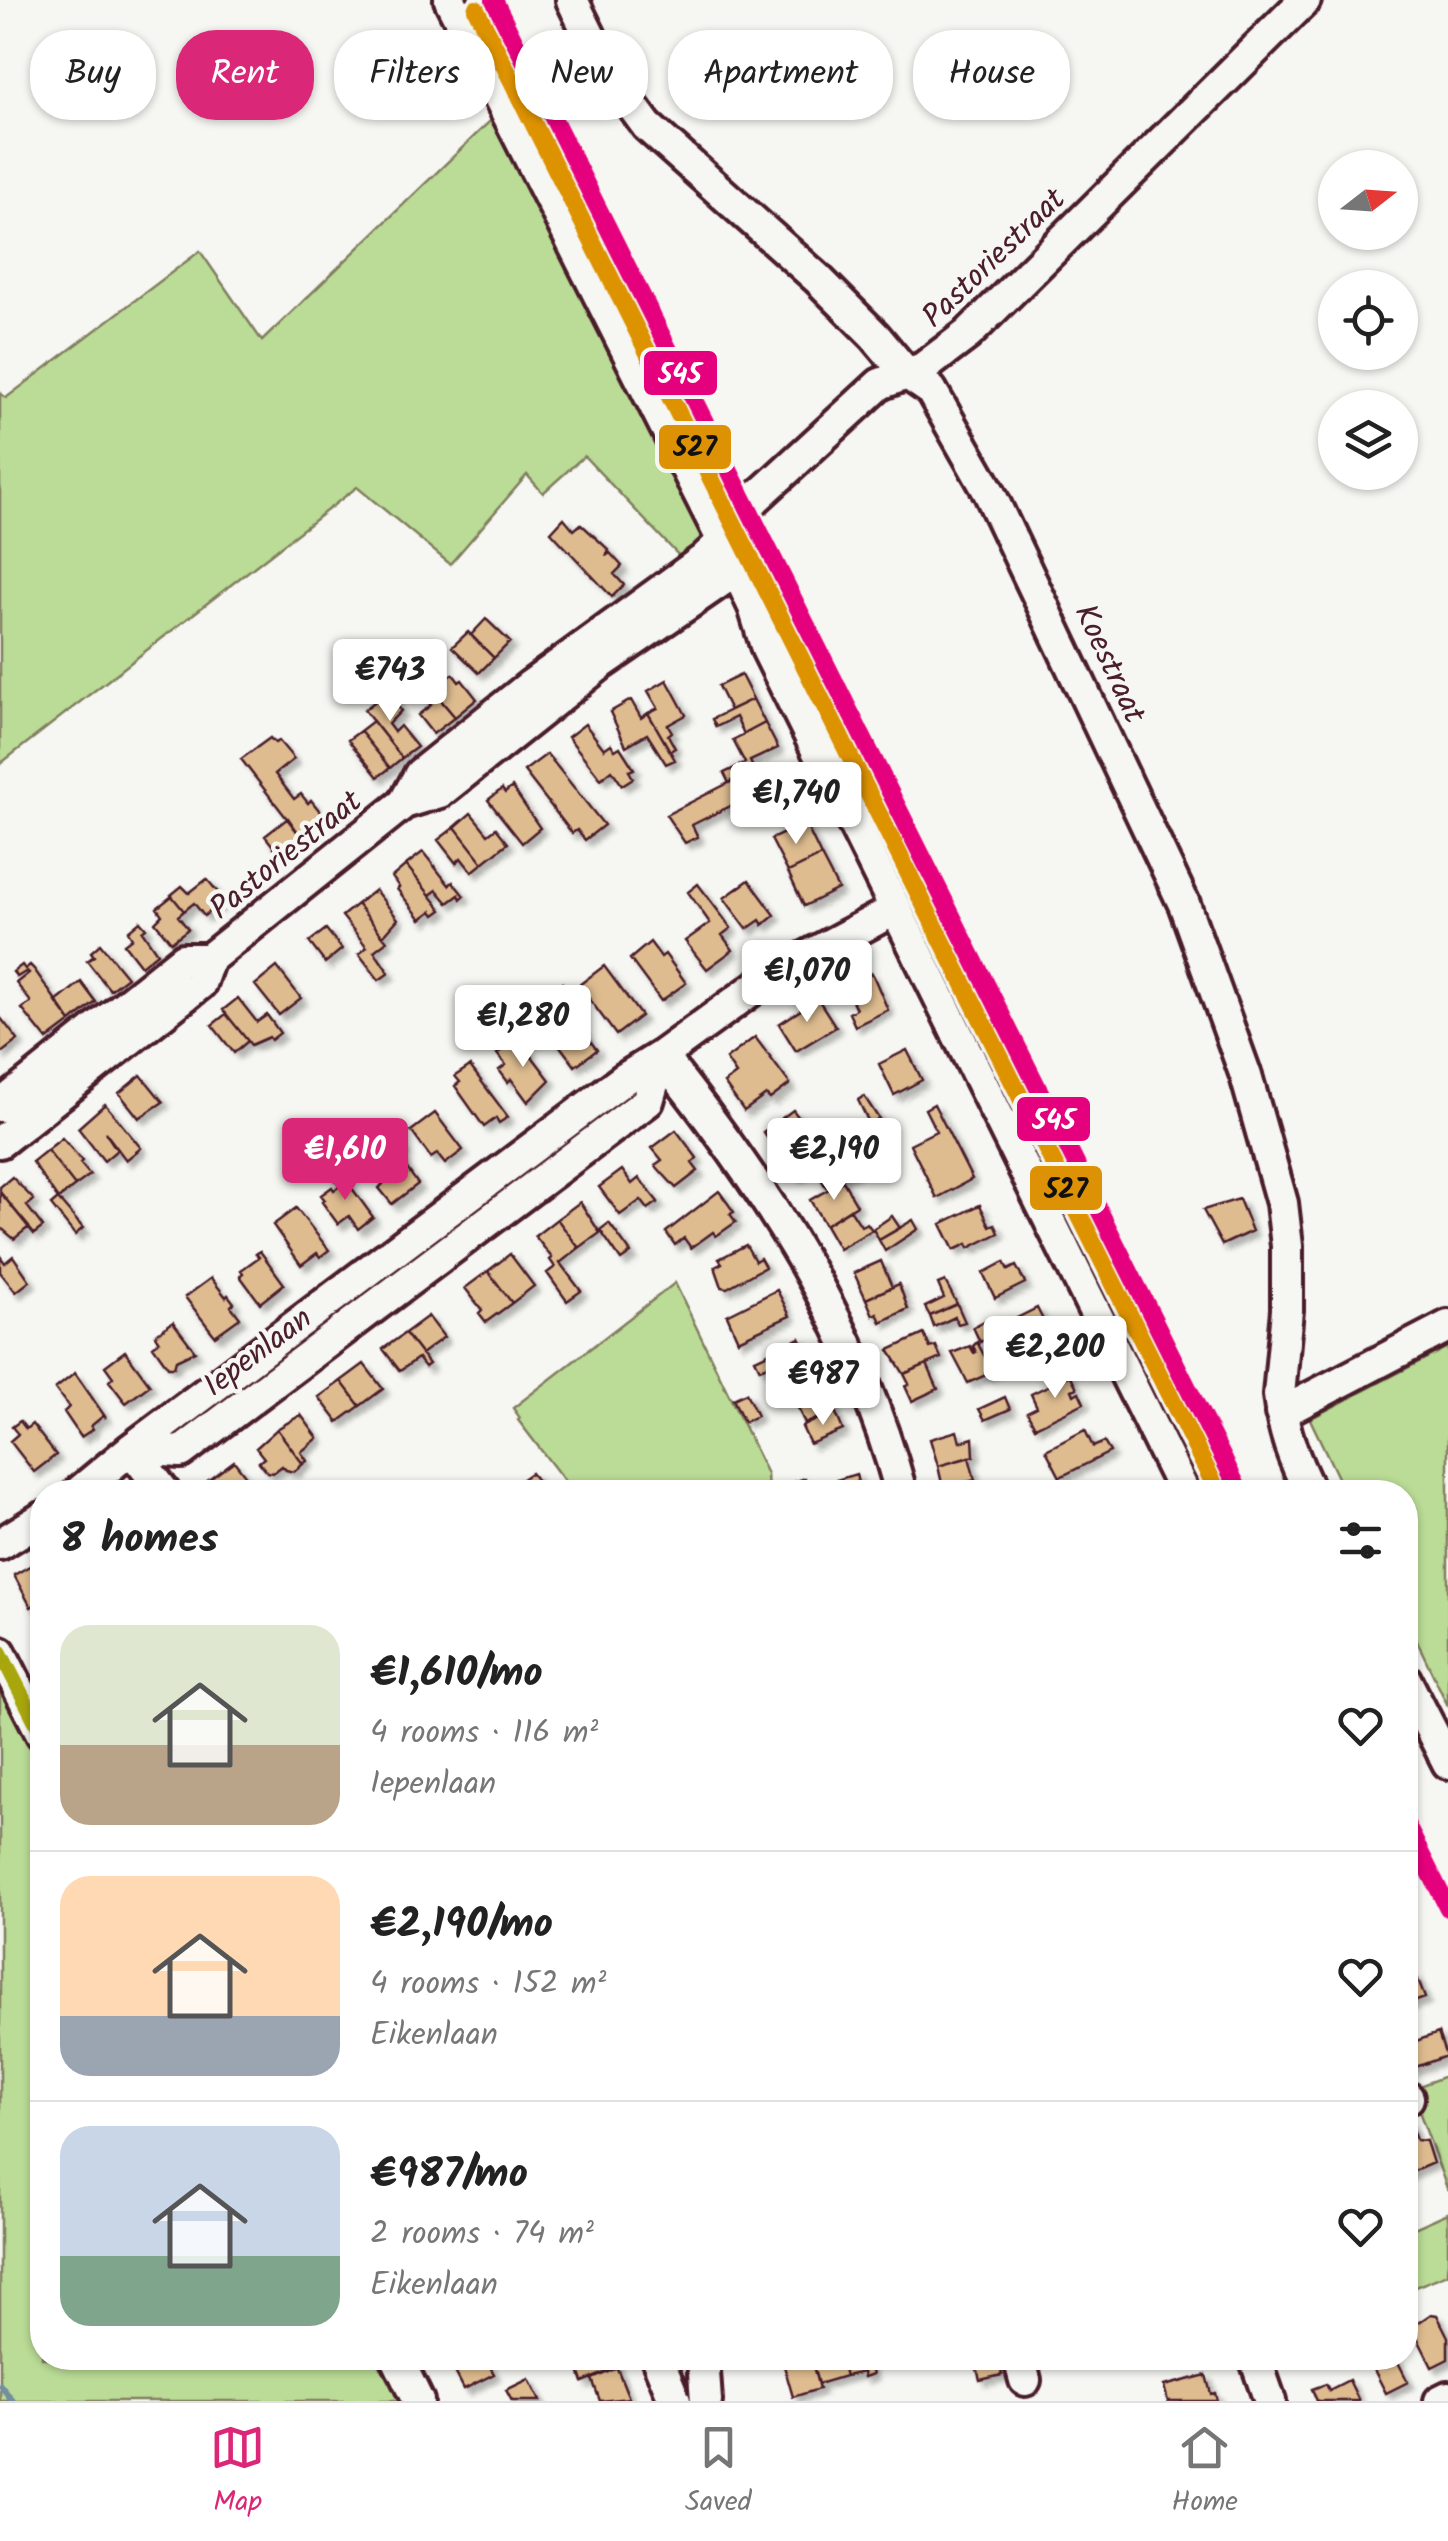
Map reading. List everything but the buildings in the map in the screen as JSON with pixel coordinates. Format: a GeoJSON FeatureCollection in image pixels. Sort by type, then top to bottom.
{"type":"FeatureCollection","features":[{"type":"Feature","properties":{"kind":"street"},"geometry":{"type":"LineString","coordinates":[[450,0],[723,541],[754,607],[766,649],[1178,1480]]}},
{"type":"Feature","properties":{"kind":"street","name":"Koestraat"},"geometry":{"type":"LineString","coordinates":[[572,0],[608,73],[648,126],[838,298],[906,373],[931,390],[988,492],[1184,904],[1246,1076],[1282,1202],[1288,1278],[1279,1395],[1285,1437],[1305,1480]]}},
{"type":"Feature","properties":{"kind":"street","name":"Pastoriestraat"},"geometry":{"type":"LineString","coordinates":[[0,1142],[19,1103],[200,984],[208,959],[404,803],[440,792],[540,696],[630,628],[723,541],[736,519],[775,480],[880,384],[923,368],[968,334],[1306,0]]}},
{"type":"Feature","properties":{"kind":"street","name":"Pastoriestraat"},"geometry":{"type":"LineString","coordinates":[[630,628],[736,570]]}},
{"type":"Feature","properties":{"kind":"street","name":"Iepenlaan"},"geometry":{"type":"LineString","coordinates":[[94,1480],[624,1078],[772,976],[896,909]]}},
{"type":"Feature","properties":{"kind":"street"},"geometry":{"type":"LineString","coordinates":[[661,1056],[740,1158],[814,1274],[864,1383],[896,1480]]}},
{"type":"Feature","properties":{"kind":"street","name":"Iepenlaan"},"geometry":{"type":"LineString","coordinates":[[131,1449],[180,1452],[648,1101],[661,1056]]}},
{"type":"Feature","properties":{"kind":"street"},"geometry":{"type":"LineString","coordinates":[[396,1250],[415,1276]]}},
{"type":"Feature","properties":{"kind":"street"},"geometry":{"type":"LineString","coordinates":[[1281,1413],[1448,1326]]}},
{"type":"Feature","properties":{"kind":"street"},"geometry":{"type":"LineString","coordinates":[[131,1449],[155,1480]]}},
{"type":"Feature","properties":{"kind":"street"},"geometry":{"type":"LineString","coordinates":[[0,1544],[30,1525]]}},
{"type":"Feature","properties":{"kind":"street"},"geometry":{"type":"LineString","coordinates":[[4,1674],[30,1715]]}},
{"type":"Feature","properties":{"kind":"street"},"geometry":{"type":"LineString","coordinates":[[1418,1703],[1448,1762]]}},
{"type":"Feature","properties":{"kind":"street"},"geometry":{"type":"LineString","coordinates":[[402,2370],[418,2401]]}},
{"type":"Feature","properties":{"kind":"street"},"geometry":{"type":"LineString","coordinates":[[662,2370],[675,2401]]}},
{"type":"Feature","properties":{"kind":"street"},"geometry":{"type":"LineString","coordinates":[[704,2370],[706,2401]]}},
{"type":"Feature","properties":{"kind":"street"},"geometry":{"type":"LineString","coordinates":[[1260,2370],[1270,2401]]}},
{"type":"Feature","properties":{"kind":"street"},"geometry":{"type":"LineString","coordinates":[[1440,2401],[1448,2397]]}},
{"type":"Feature","properties":{"kind":"green space"},"geometry":{"type":"Polygon","coordinates":[[[491,120],[702,533],[701,542],[683,560],[584,456],[543,493],[527,475],[450,564],[357,487],[0,764],[0,393],[6,398],[200,251],[262,341],[491,120]]]}},
{"type":"Feature","properties":{"kind":"green space"},"geometry":{"type":"Polygon","coordinates":[[[675,1283],[767,1480],[564,1480],[513,1408],[675,1283]]]}},
{"type":"Feature","properties":{"kind":"green space"},"geometry":{"type":"Polygon","coordinates":[[[1448,1347],[1448,1706],[1418,1643],[1418,1480],[1339,1480],[1310,1419],[1448,1347]]]}},
{"type":"Feature","properties":{"kind":"green space"},"geometry":{"type":"Polygon","coordinates":[[[0,1689],[30,1743],[30,2370],[382,2370],[400,2401],[0,2401],[0,1689]]]}},
{"type":"Feature","properties":{"kind":"green space"},"geometry":{"type":"Polygon","coordinates":[[[1448,2075],[1448,2191],[1418,2108],[1418,2086],[1448,2075]]]}},
{"type":"Feature","properties":{"kind":"green space"},"geometry":{"type":"Polygon","coordinates":[[[1448,2213],[1448,2274],[1418,2286],[1418,2226],[1448,2213]]]}},
{"type":"Feature","properties":{"kind":"waterway"},"geometry":{"type":"LineString","coordinates":[[0,2385],[13,2401]]}},
{"type":"Feature","properties":{"kind":"transit line","name":"545"},"geometry":{"type":"LineString","coordinates":[[494,0],[1234,1480]]}},
{"type":"Feature","properties":{"kind":"transit line","name":"527"},"geometry":{"type":"LineString","coordinates":[[476,9],[1212,1480]]}},
{"type":"Feature","properties":{"kind":"transit line","name":"4"},"geometry":{"type":"LineString","coordinates":[[0,1652],[30,1711]]}},
{"type":"Feature","properties":{"kind":"transit line","name":"545"},"geometry":{"type":"LineString","coordinates":[[1418,1848],[1448,1908]]}}]}
